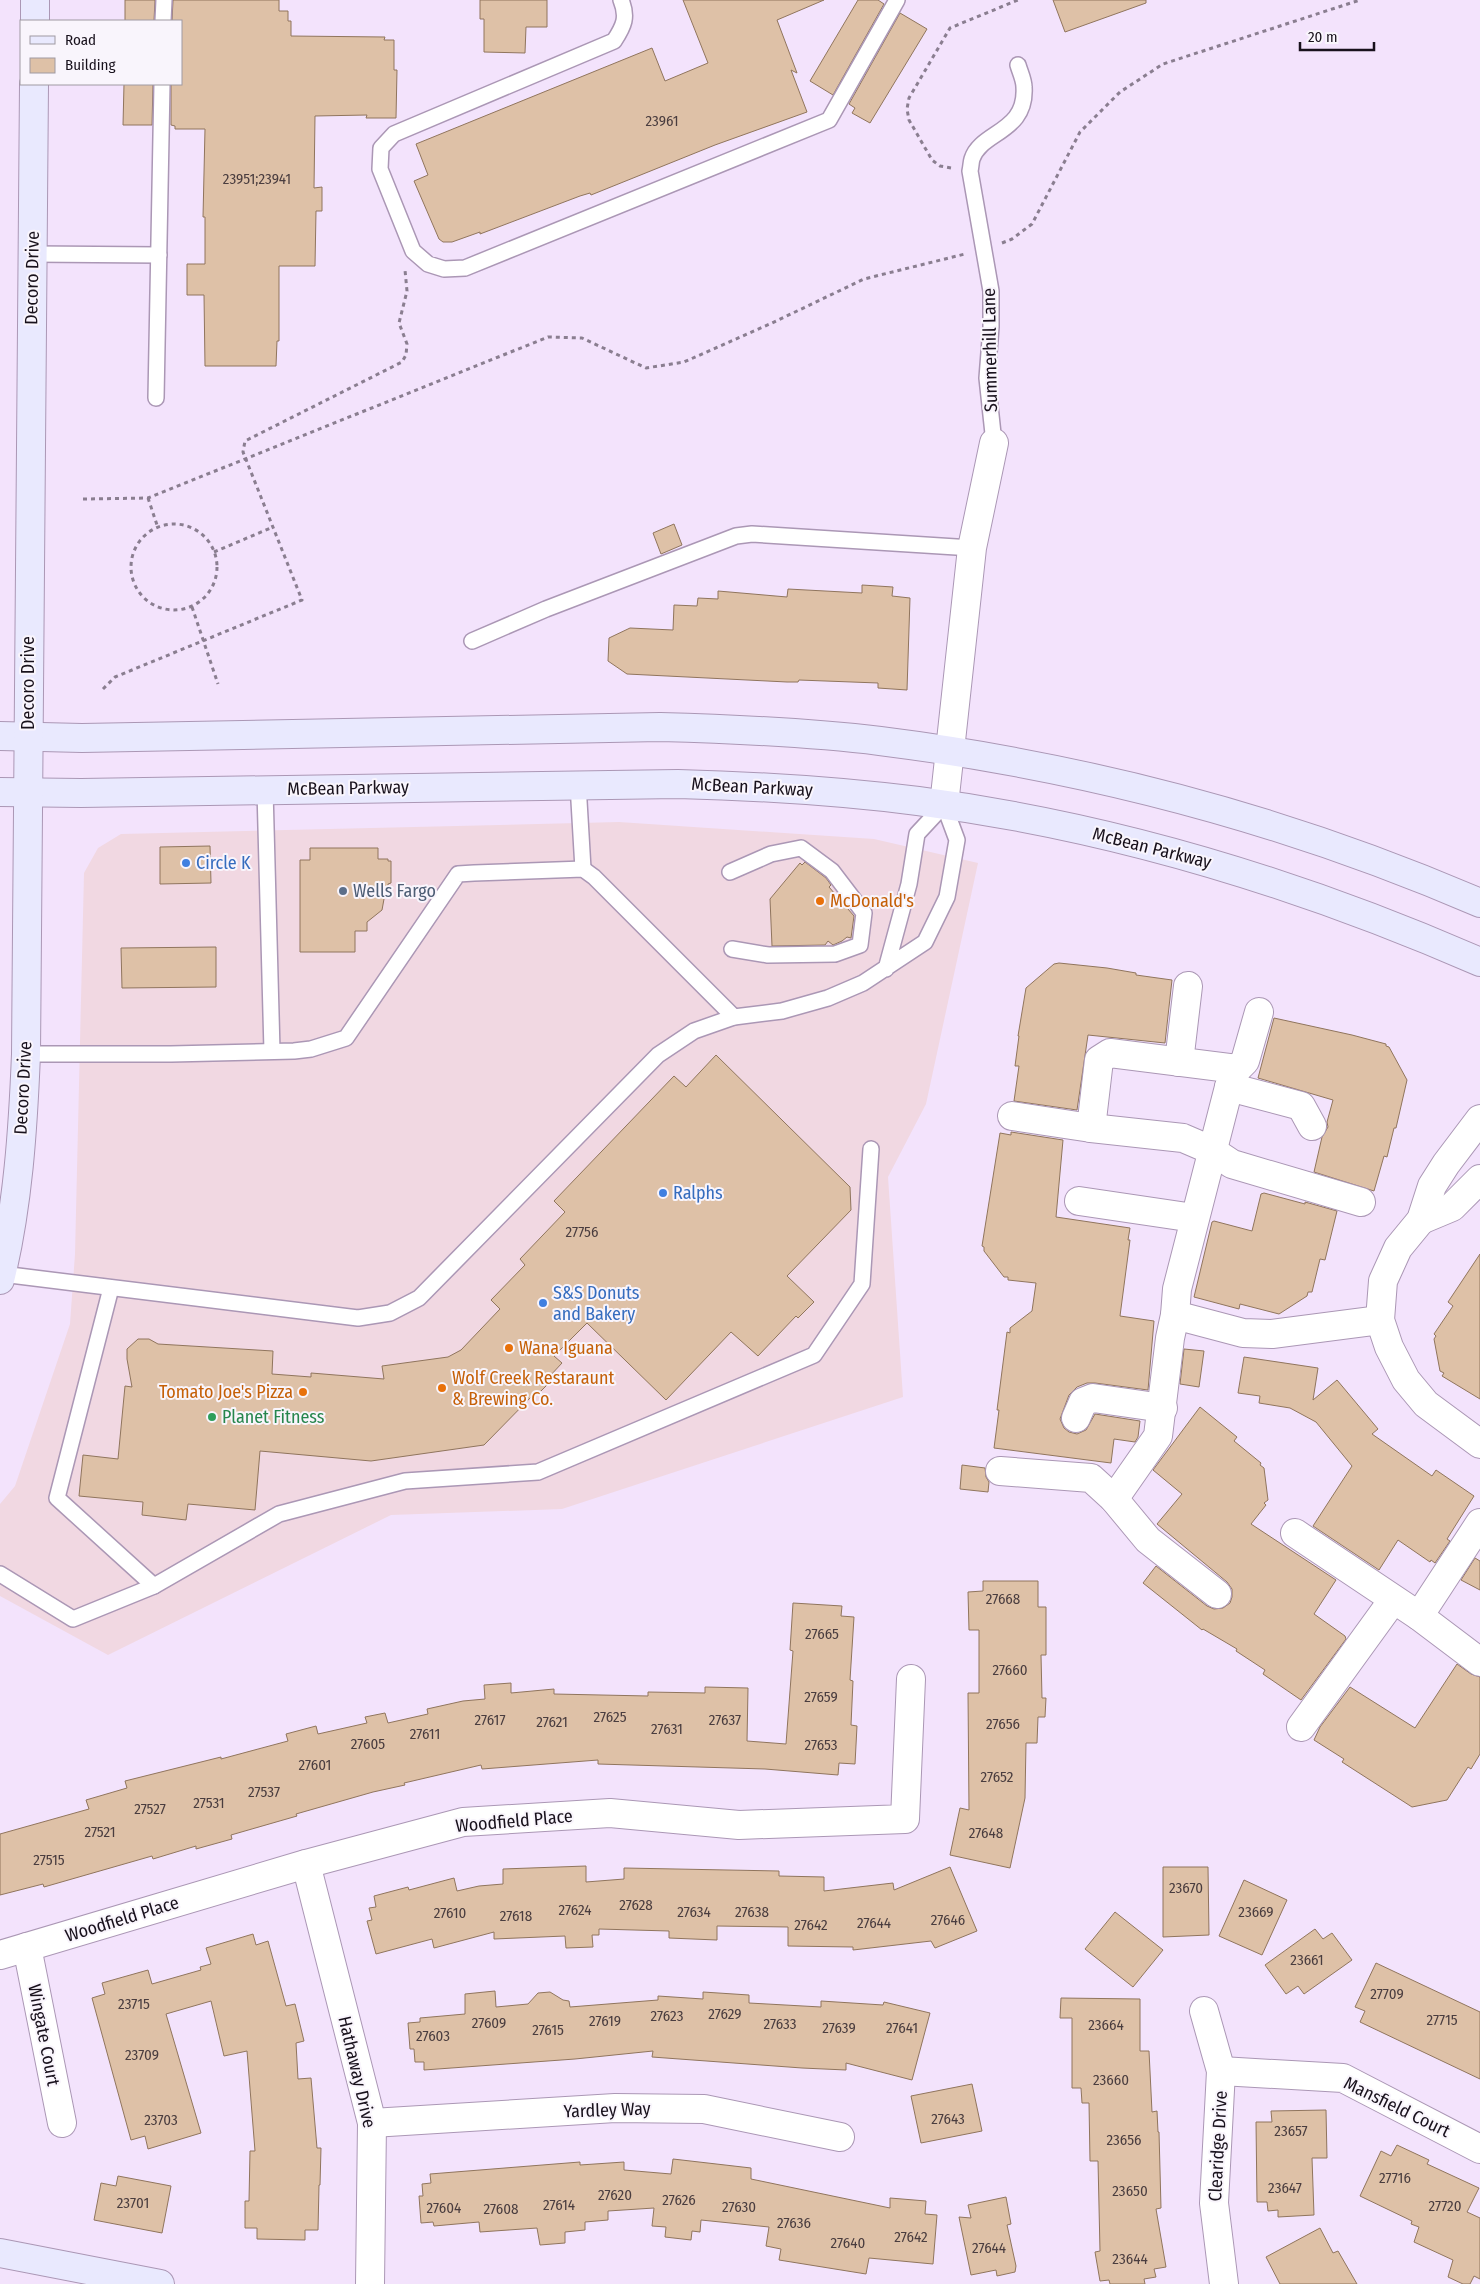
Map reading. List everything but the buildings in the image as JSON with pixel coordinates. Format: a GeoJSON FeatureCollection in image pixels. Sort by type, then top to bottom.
{"type":"FeatureCollection","features":[{"type":"Feature","properties":{"kind":"main road"},"geometry":{"type":"LineString","coordinates":[[35,0],[35,20]]}},
{"type":"Feature","properties":{"kind":"main road","name":"Decoro Drive"},"geometry":{"type":"LineString","coordinates":[[1,1277],[16,1192],[23,1127],[26,1054],[34,85]]}},
{"type":"Feature","properties":{"kind":"main road"},"geometry":{"type":"LineString","coordinates":[[0,736],[82,738],[660,727],[806,734],[950,750],[1098,778],[1199,803],[1360,855],[1480,903]]}},
{"type":"Feature","properties":{"kind":"main road","name":"McBean Parkway"},"geometry":{"type":"LineString","coordinates":[[0,792],[81,793],[578,784],[759,786],[839,792],[944,805],[1056,825],[1198,859],[1345,907],[1480,962]]}},
{"type":"Feature","properties":{"kind":"main road"},"geometry":{"type":"LineString","coordinates":[[1,2255],[160,2284]]}},
{"type":"Feature","properties":{"kind":"street","name":"Summerhill Lane"},"geometry":{"type":"LineString","coordinates":[[944,805],[972,548],[994,443]]}},
{"type":"Feature","properties":{"kind":"street"},"geometry":{"type":"LineString","coordinates":[[1179,1062],[1188,986]]}},
{"type":"Feature","properties":{"kind":"street"},"geometry":{"type":"LineString","coordinates":[[1114,1500],[1158,1436],[1163,1408],[1170,1338],[1175,1315],[1176,1289],[1233,1078],[1245,1061],[1259,1012]]}},
{"type":"Feature","properties":{"kind":"street"},"geometry":{"type":"LineString","coordinates":[[1091,1128],[1099,1060],[1110,1053],[1179,1062],[1233,1078],[1300,1106],[1312,1126]]}},
{"type":"Feature","properties":{"kind":"street"},"geometry":{"type":"LineString","coordinates":[[1012,1116],[1091,1128],[1183,1138],[1212,1150],[1232,1164],[1360,1202]]}},
{"type":"Feature","properties":{"kind":"street"},"geometry":{"type":"LineString","coordinates":[[1480,1120],[1446,1164],[1432,1186],[1421,1220],[1398,1248],[1383,1281],[1380,1320],[1389,1347],[1406,1380],[1426,1404],[1480,1444]]}},
{"type":"Feature","properties":{"kind":"street"},"geometry":{"type":"LineString","coordinates":[[1421,1220],[1452,1207],[1480,1179]]}},
{"type":"Feature","properties":{"kind":"street"},"geometry":{"type":"LineString","coordinates":[[1079,1201],[1194,1218]]}},
{"type":"Feature","properties":{"kind":"street"},"geometry":{"type":"LineString","coordinates":[[1175,1315],[1243,1332],[1272,1334],[1380,1320]]}},
{"type":"Feature","properties":{"kind":"street"},"geometry":{"type":"LineString","coordinates":[[1076,1418],[1083,1402],[1093,1398],[1163,1408]]}},
{"type":"Feature","properties":{"kind":"street"},"geometry":{"type":"LineString","coordinates":[[1000,1471],[1091,1478],[1114,1500],[1148,1540],[1217,1594]]}},
{"type":"Feature","properties":{"kind":"street"},"geometry":{"type":"LineString","coordinates":[[1419,1616],[1480,1523]]}},
{"type":"Feature","properties":{"kind":"street"},"geometry":{"type":"LineString","coordinates":[[1294,1533],[1419,1616],[1480,1662]]}},
{"type":"Feature","properties":{"kind":"street"},"geometry":{"type":"LineString","coordinates":[[1301,1727],[1393,1600]]}},
{"type":"Feature","properties":{"kind":"street","name":"Woodfield Place"},"geometry":{"type":"LineString","coordinates":[[0,1955],[306,1864],[463,1822],[610,1813],[739,1825],[905,1820],[911,1679]]}},
{"type":"Feature","properties":{"kind":"street","name":"Hathaway Drive"},"geometry":{"type":"LineString","coordinates":[[306,1864],[372,2122],[370,2284]]}},
{"type":"Feature","properties":{"kind":"street","name":"Wingate Court"},"geometry":{"type":"LineString","coordinates":[[27,1947],[62,2123]]}},
{"type":"Feature","properties":{"kind":"street","name":"Clearidge Drive"},"geometry":{"type":"LineString","coordinates":[[1204,2010],[1221,2071],[1214,2202],[1224,2284]]}},
{"type":"Feature","properties":{"kind":"street","name":"Mansfield Court"},"geometry":{"type":"LineString","coordinates":[[1221,2071],[1343,2078],[1480,2149]]}},
{"type":"Feature","properties":{"kind":"street","name":"Yardley Way"},"geometry":{"type":"LineString","coordinates":[[372,2122],[615,2108],[704,2109],[840,2137]]}},
{"type":"Feature","properties":{"kind":"lane"},"geometry":{"type":"LineString","coordinates":[[163,20],[164,0]]}},
{"type":"Feature","properties":{"kind":"lane"},"geometry":{"type":"LineString","coordinates":[[621,0],[625,10],[624,26],[614,41],[394,134],[382,148],[380,169],[413,251],[428,264],[444,269],[465,268],[829,120],[897,0]]}},
{"type":"Feature","properties":{"kind":"lane"},"geometry":{"type":"LineString","coordinates":[[970,171],[972,159],[978,150],[1011,124],[1022,107],[1024,87],[1018,65]]}},
{"type":"Feature","properties":{"kind":"lane"},"geometry":{"type":"LineString","coordinates":[[156,398],[162,85]]}},
{"type":"Feature","properties":{"kind":"lane","name":"Summerhill Lane"},"geometry":{"type":"LineString","coordinates":[[970,171],[991,290],[991,327],[987,378],[994,443]]}},
{"type":"Feature","properties":{"kind":"lane"},"geometry":{"type":"LineString","coordinates":[[32,254],[159,255]]}},
{"type":"Feature","properties":{"kind":"lane"},"geometry":{"type":"LineString","coordinates":[[472,641],[546,609],[736,536],[752,534],[972,548]]}},
{"type":"Feature","properties":{"kind":"lane"},"geometry":{"type":"LineString","coordinates":[[578,784],[583,869]]}},
{"type":"Feature","properties":{"kind":"lane"},"geometry":{"type":"LineString","coordinates":[[265,790],[272,1051]]}},
{"type":"Feature","properties":{"kind":"lane"},"geometry":{"type":"LineString","coordinates":[[1,1277],[111,1288],[358,1318],[390,1313],[419,1298],[658,1055],[694,1030],[734,1017],[782,1012],[828,998],[863,983],[886,969],[925,942],[947,897],[957,840],[944,805],[916,834],[909,884],[886,969]]}},
{"type":"Feature","properties":{"kind":"lane"},"geometry":{"type":"LineString","coordinates":[[730,872],[771,854],[801,848],[832,871],[864,914],[860,945],[835,954],[768,955],[732,949]]}},
{"type":"Feature","properties":{"kind":"lane"},"geometry":{"type":"LineString","coordinates":[[26,1054],[171,1054],[272,1051],[311,1049],[346,1038],[458,874],[583,869],[594,877],[734,1017]]}},
{"type":"Feature","properties":{"kind":"lane"},"geometry":{"type":"LineString","coordinates":[[0,1574],[74,1619],[154,1586],[279,1514],[405,1481],[538,1472],[814,1355],[862,1284],[871,1149]]}},
{"type":"Feature","properties":{"kind":"lane"},"geometry":{"type":"LineString","coordinates":[[111,1288],[56,1498],[154,1586]]}},
{"type":"Feature","properties":{"kind":"path"},"geometry":{"type":"LineString","coordinates":[[970,171],[940,166],[932,160],[909,120],[907,109],[909,98],[950,28],[1018,0]]}},
{"type":"Feature","properties":{"kind":"path"},"geometry":{"type":"LineString","coordinates":[[83,499],[148,498],[246,461],[548,337],[582,338],[646,368],[684,362],[864,279],[984,249],[1012,239],[1032,224],[1080,132],[1120,92],[1163,64],[1360,0]]}},
{"type":"Feature","properties":{"kind":"path"},"geometry":{"type":"LineString","coordinates":[[102,689],[115,677],[302,600],[246,461],[243,452],[245,441],[402,362],[406,355],[407,344],[400,323],[407,291],[405,268],[413,251]]}},
{"type":"Feature","properties":{"kind":"path"},"geometry":{"type":"LineString","coordinates":[[148,498],[158,528]]}},
{"type":"Feature","properties":{"kind":"path"},"geometry":{"type":"LineString","coordinates":[[171,524],[185,526],[197,531],[207,540],[214,552],[217,565],[216,578],[211,590],[192,607],[171,610],[152,604],[142,596],[135,584],[132,571],[133,557],[138,545],[147,534],[158,528],[171,524]]}},
{"type":"Feature","properties":{"kind":"path"},"geometry":{"type":"LineString","coordinates":[[214,552],[273,527]]}},
{"type":"Feature","properties":{"kind":"path"},"geometry":{"type":"LineString","coordinates":[[192,607],[218,684]]}},
{"type":"Feature","properties":{"kind":"shaded area"},"geometry":{"type":"Polygon","coordinates":[[[619,822],[874,839],[978,863],[926,1104],[888,1177],[903,1397],[562,1509],[391,1515],[108,1655],[0,1596],[0,1504],[15,1486],[70,1324],[75,1254],[84,873],[98,848],[121,834],[619,822]]]}},
{"type":"Feature","properties":{"kind":"place","name":"Circle K"},"geometry":{"type":"Point","coordinates":[186,863]}},
{"type":"Feature","properties":{"kind":"place","name":"Wells Fargo"},"geometry":{"type":"Point","coordinates":[343,891]}},
{"type":"Feature","properties":{"kind":"place","name":"McDonald's"},"geometry":{"type":"Point","coordinates":[820,901]}},
{"type":"Feature","properties":{"kind":"place","name":"Ralphs"},"geometry":{"type":"Point","coordinates":[663,1193]}},
{"type":"Feature","properties":{"kind":"place","name":"S&S Donuts and Bakery"},"geometry":{"type":"Point","coordinates":[543,1303]}},
{"type":"Feature","properties":{"kind":"place","name":"Wana Iguana"},"geometry":{"type":"Point","coordinates":[509,1348]}},
{"type":"Feature","properties":{"kind":"place","name":"Wolf Creek Restaraunt & Brewing Co."},"geometry":{"type":"Point","coordinates":[442,1388]}},
{"type":"Feature","properties":{"kind":"place","name":"Tomato Joe's Pizza"},"geometry":{"type":"Point","coordinates":[303,1392]}},
{"type":"Feature","properties":{"kind":"place","name":"Planet Fitness"},"geometry":{"type":"Point","coordinates":[212,1417]}}]}
